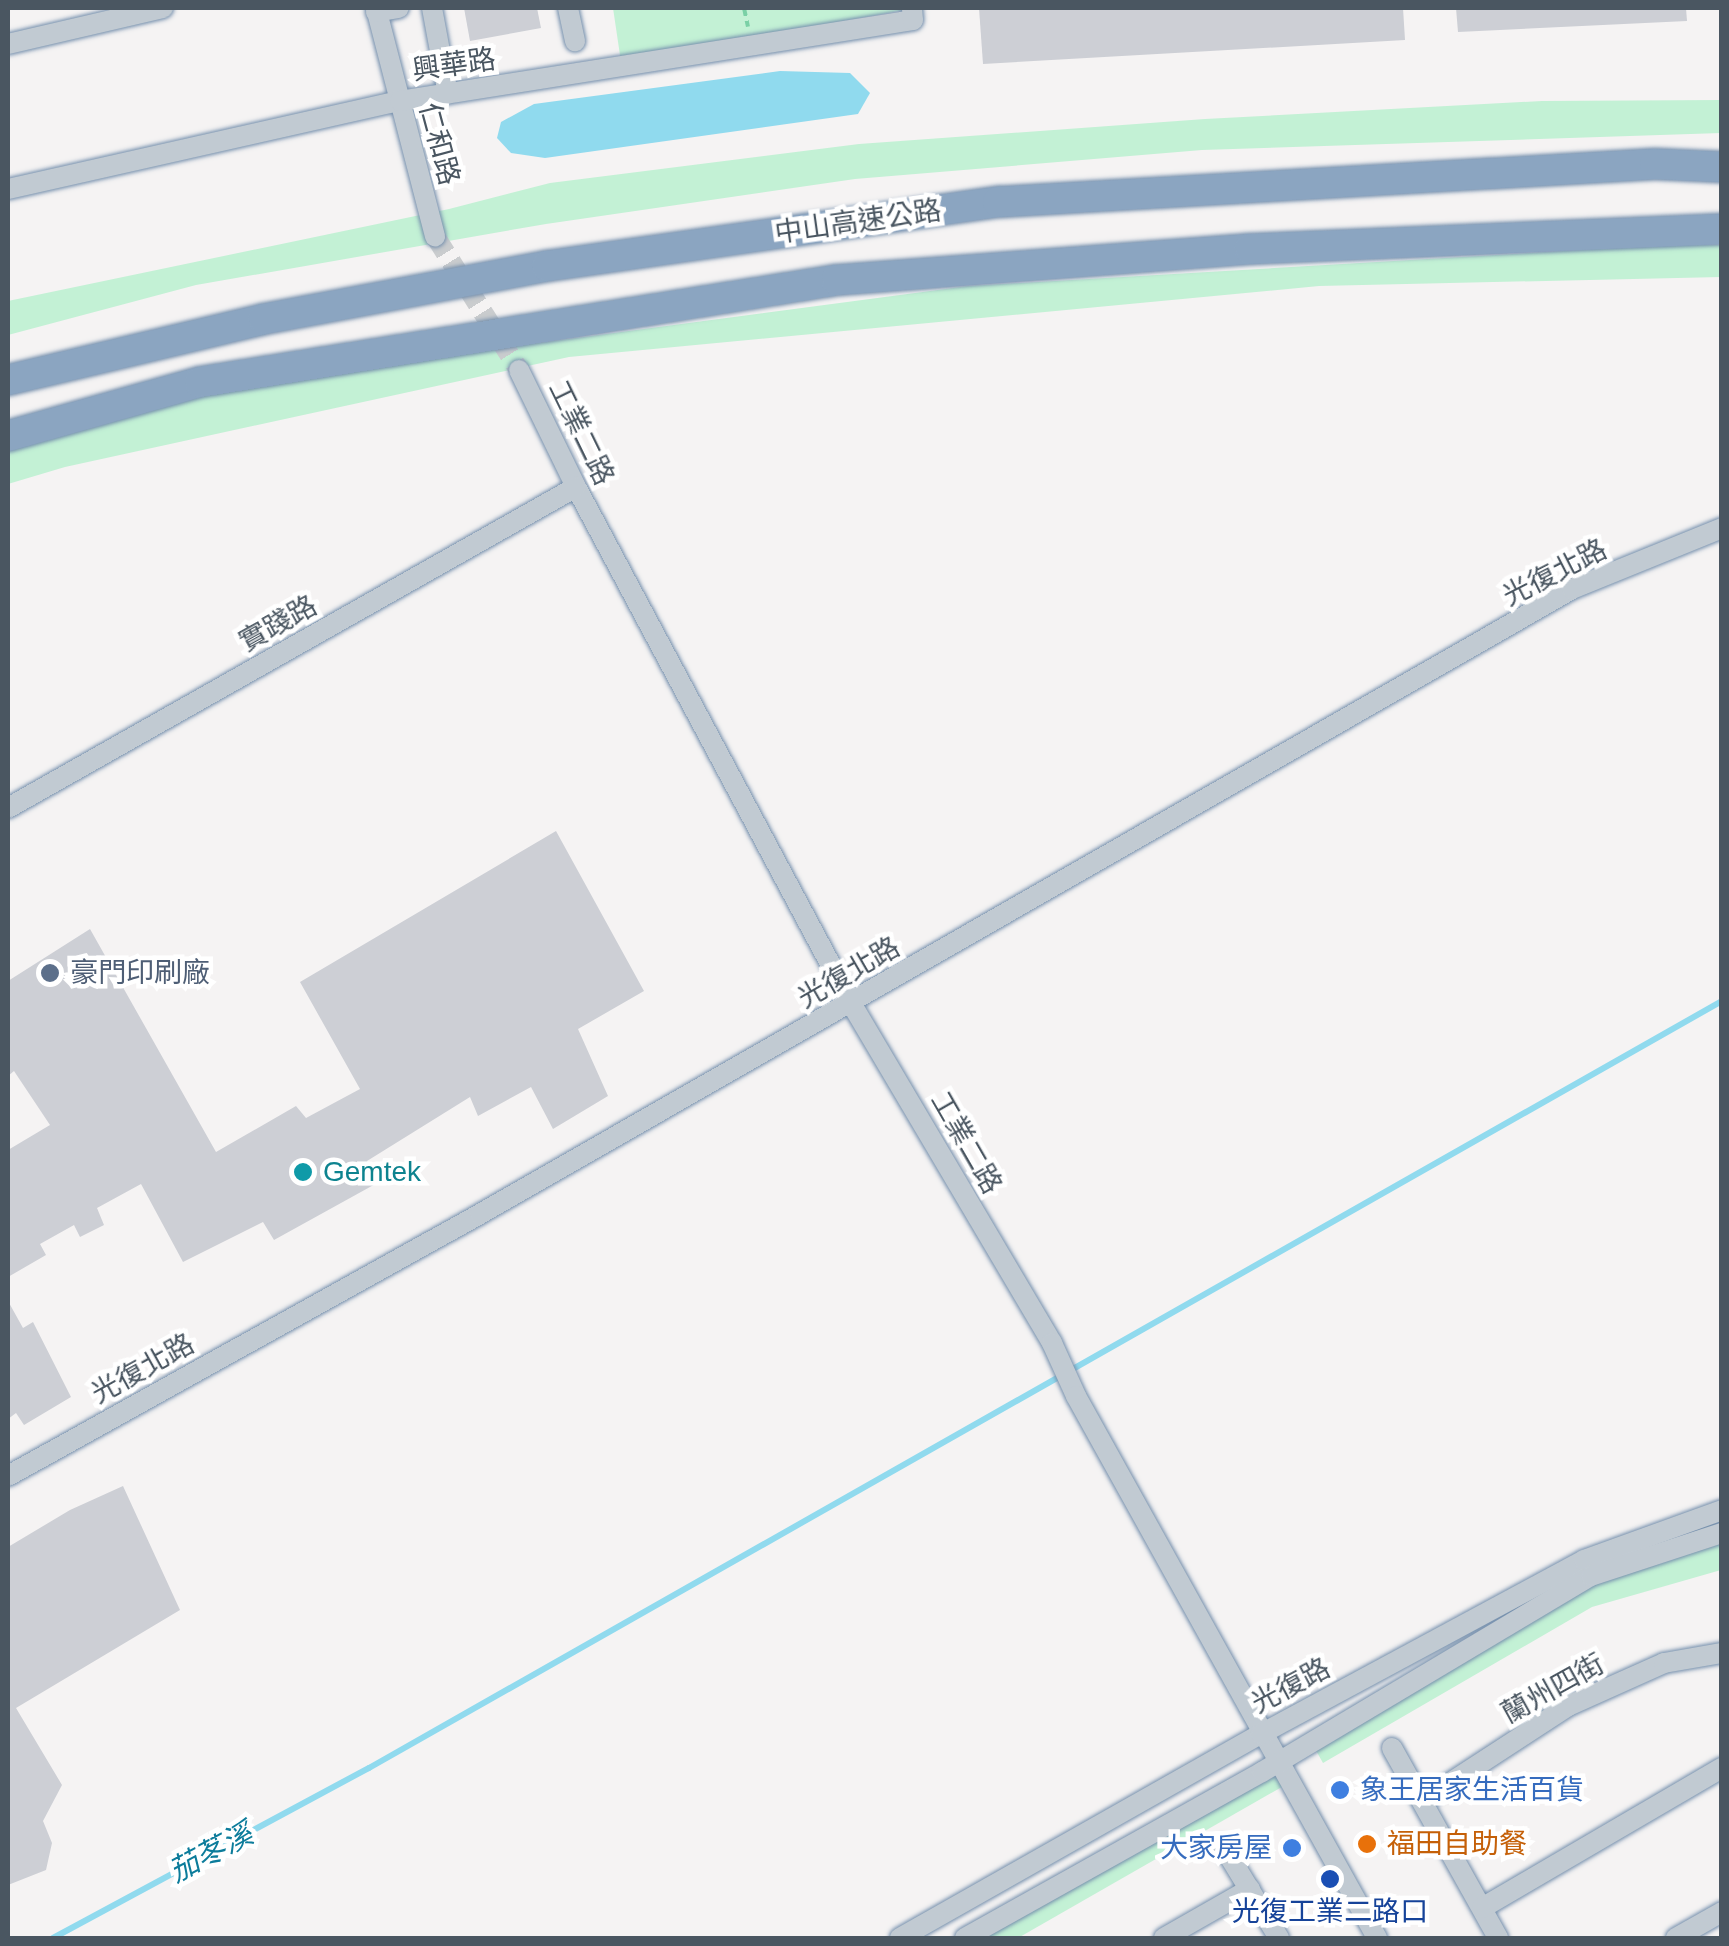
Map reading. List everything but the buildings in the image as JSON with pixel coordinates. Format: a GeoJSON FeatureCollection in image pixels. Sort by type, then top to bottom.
{"type":"FeatureCollection","features":[{"type":"Feature","properties":{"kind":"highway","name":"中山高速公路"},"geometry":{"type":"LineString","coordinates":[[8,380],[264,319],[546,266],[998,202],[1655,164],[1722,167]]}},
{"type":"Feature","properties":{"kind":"highway","name":"中山高速公路"},"geometry":{"type":"LineString","coordinates":[[8,436],[200,382],[836,280],[1250,249],[1722,229]]}},
{"type":"Feature","properties":{"kind":"street"},"geometry":{"type":"LineString","coordinates":[[8,44],[162,8]]}},
{"type":"Feature","properties":{"kind":"street"},"geometry":{"type":"LineString","coordinates":[[376,10],[400,8]]}},
{"type":"Feature","properties":{"kind":"street"},"geometry":{"type":"LineString","coordinates":[[432,8],[448,94]]}},
{"type":"Feature","properties":{"kind":"street"},"geometry":{"type":"LineString","coordinates":[[568,8],[574,41]]}},
{"type":"Feature","properties":{"kind":"street","name":"仁和路"},"geometry":{"type":"LineString","coordinates":[[376,10],[435,236]]}},
{"type":"Feature","properties":{"kind":"street","name":"興華路"},"geometry":{"type":"LineString","coordinates":[[8,189],[400,101],[913,14]]}},
{"type":"Feature","properties":{"kind":"street","name":"工業二路"},"geometry":{"type":"LineString","coordinates":[[519,370],[576,488],[851,1003],[1052,1343],[1076,1396],[1261,1734],[1378,1938]]}},
{"type":"Feature","properties":{"kind":"street","name":"實踐路"},"geometry":{"type":"LineString","coordinates":[[8,808],[576,488]]}},
{"type":"Feature","properties":{"kind":"street","name":"光復北路"},"geometry":{"type":"LineString","coordinates":[[8,1476],[851,1003],[1572,589],[1722,528]]}},
{"type":"Feature","properties":{"kind":"street","name":"光復路"},"geometry":{"type":"LineString","coordinates":[[900,1938],[1261,1734],[1584,1560],[1722,1510]]}},
{"type":"Feature","properties":{"kind":"street","name":"光復路"},"geometry":{"type":"LineString","coordinates":[[965,1938],[1277,1763],[1591,1576],[1722,1533]]}},
{"type":"Feature","properties":{"kind":"street","name":"蘭州四街"},"geometry":{"type":"LineString","coordinates":[[1424,1800],[1568,1706],[1664,1663],[1722,1653]]}},
{"type":"Feature","properties":{"kind":"street"},"geometry":{"type":"LineString","coordinates":[[1392,1748],[1498,1938]]}},
{"type":"Feature","properties":{"kind":"street"},"geometry":{"type":"LineString","coordinates":[[1482,1908],[1722,1768]]}},
{"type":"Feature","properties":{"kind":"street"},"geometry":{"type":"LineString","coordinates":[[1223,1846],[1279,1938]]}},
{"type":"Feature","properties":{"kind":"street"},"geometry":{"type":"LineString","coordinates":[[1164,1938],[1250,1889]]}},
{"type":"Feature","properties":{"kind":"street"},"geometry":{"type":"LineString","coordinates":[[1676,1938],[1722,1912]]}},
{"type":"Feature","properties":{"kind":"path"},"geometry":{"type":"LineString","coordinates":[[744,8],[750,37]]}},
{"type":"Feature","properties":{"kind":"green space"},"geometry":{"type":"Polygon","coordinates":[[[613,8],[903,8],[904,10],[621,62],[613,8]]]}},
{"type":"Feature","properties":{"kind":"green space"},"geometry":{"type":"Polygon","coordinates":[[[1721,100],[1721,133],[1202,150],[855,179],[546,224],[196,285],[8,335],[8,301],[449,209],[550,183],[859,144],[1205,119],[1542,101],[1721,100]]]}},
{"type":"Feature","properties":{"kind":"green space"},"geometry":{"type":"Polygon","coordinates":[[[1721,245],[1721,277],[1319,286],[569,357],[65,467],[8,484],[8,450],[204,393],[531,344],[968,286],[1721,245]]]}},
{"type":"Feature","properties":{"kind":"green space"},"geometry":{"type":"Polygon","coordinates":[[[1721,1537],[1721,1570],[1592,1607],[1323,1763],[1314,1747],[1592,1580],[1721,1537]]]}},
{"type":"Feature","properties":{"kind":"green space"},"geometry":{"type":"Polygon","coordinates":[[[1278,1767],[1287,1784],[1018,1938],[974,1938],[1278,1767]]]}},
{"type":"Feature","properties":{"kind":"water"},"geometry":{"type":"Polygon","coordinates":[[[780,71],[850,73],[870,93],[858,114],[545,158],[511,153],[497,138],[501,122],[534,104],[780,71]]]}},
{"type":"Feature","properties":{"kind":"waterway","name":"茄苳溪"},"geometry":{"type":"LineString","coordinates":[[53,1938],[369,1768],[1722,1001]]}},
{"type":"Feature","properties":{"kind":"tunnel"},"geometry":{"type":"LineString","coordinates":[[435,236],[519,370]]}},
{"type":"Feature","properties":{"kind":"place","name":"豪門印刷廠"},"geometry":{"type":"Point","coordinates":[50,973]}},
{"type":"Feature","properties":{"kind":"place","name":"Gemtek"},"geometry":{"type":"Point","coordinates":[303,1172]}},
{"type":"Feature","properties":{"kind":"place","name":"象王居家生活百貨"},"geometry":{"type":"Point","coordinates":[1340,1790]}},
{"type":"Feature","properties":{"kind":"place","name":"福田自助餐"},"geometry":{"type":"Point","coordinates":[1367,1844]}},
{"type":"Feature","properties":{"kind":"place","name":"大家房屋"},"geometry":{"type":"Point","coordinates":[1292,1848]}},
{"type":"Feature","properties":{"kind":"place","name":"光復工業二路口"},"geometry":{"type":"Point","coordinates":[1330,1879]}}]}
